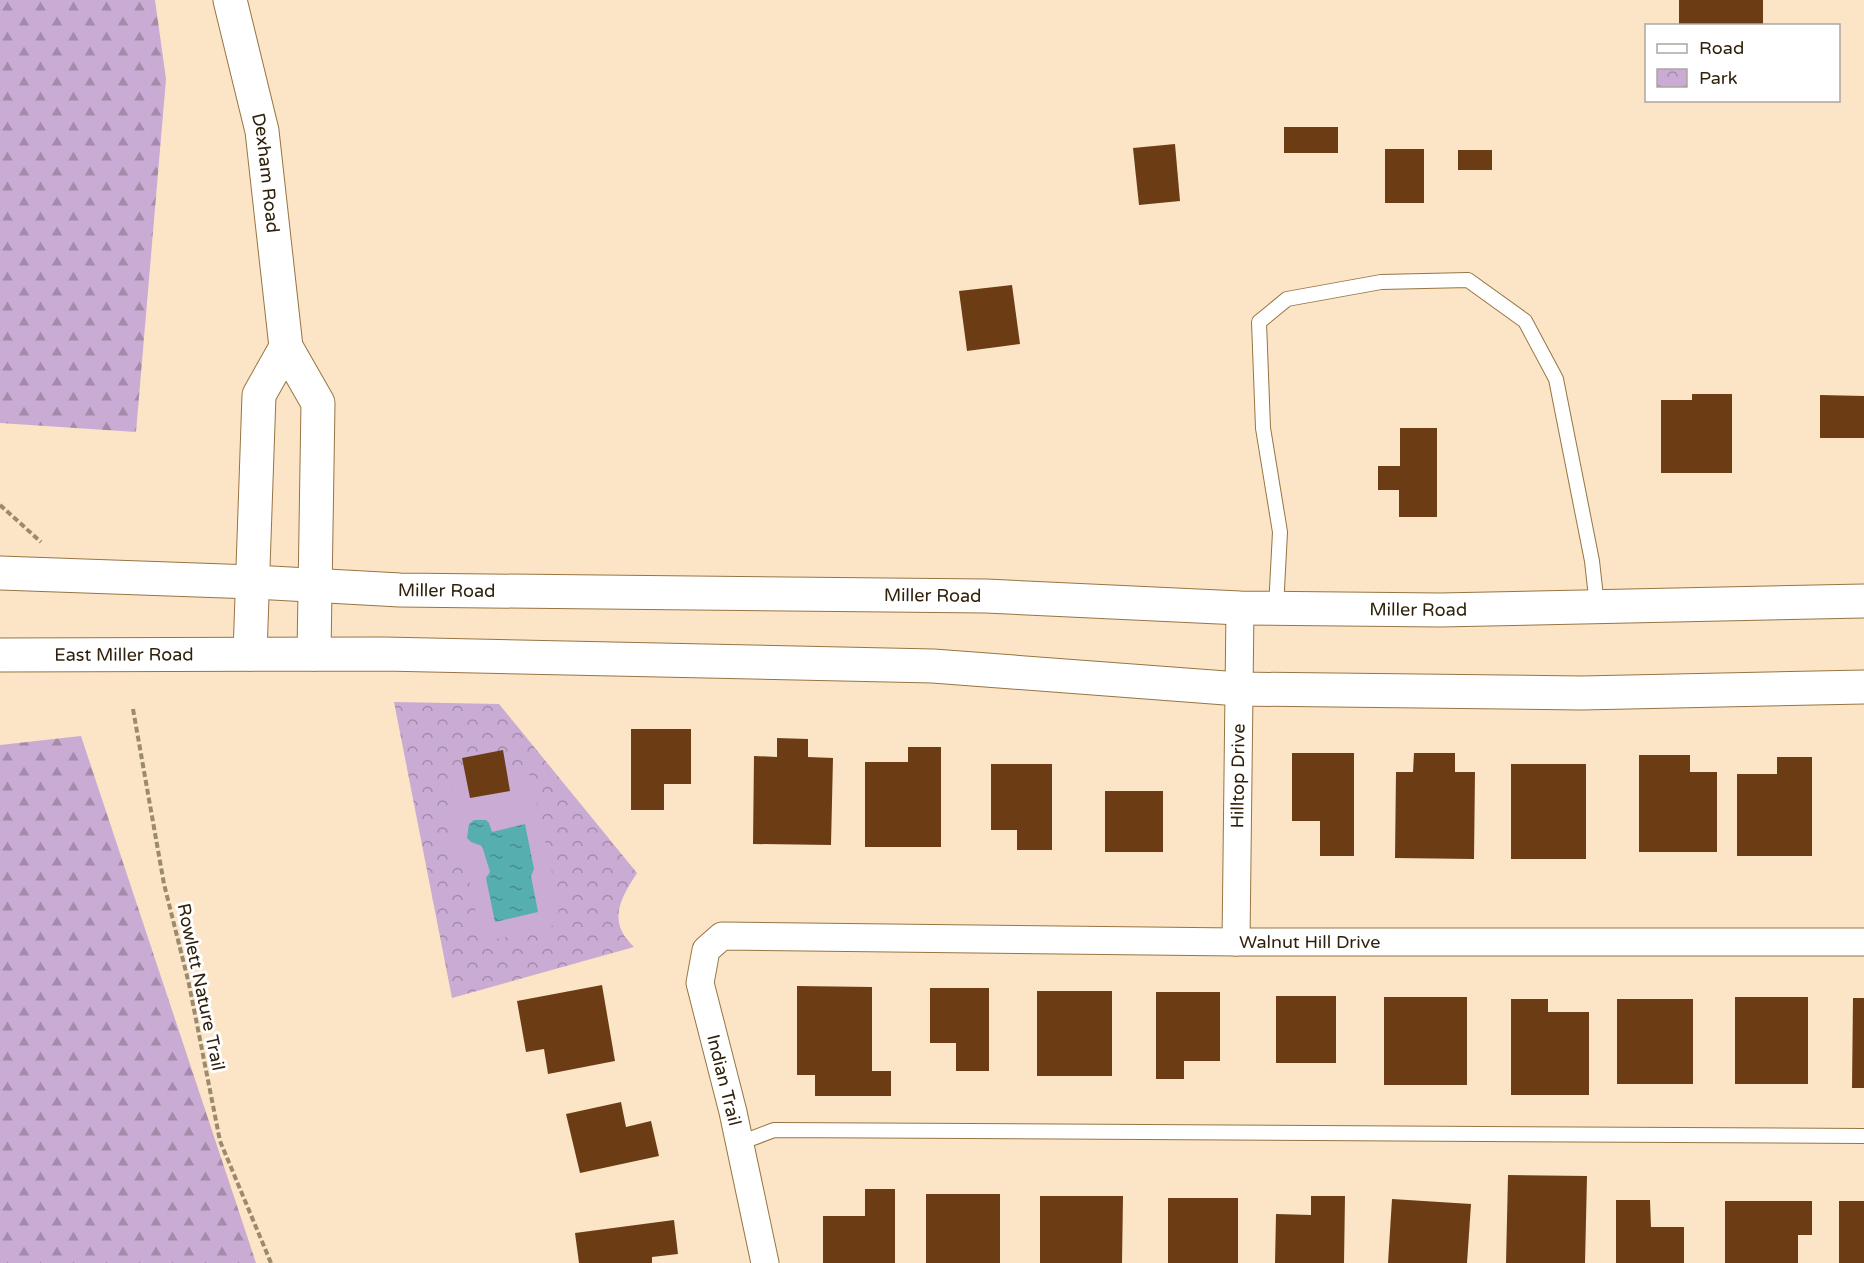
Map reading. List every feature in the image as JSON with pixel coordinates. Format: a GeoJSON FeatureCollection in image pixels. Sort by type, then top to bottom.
{"type":"FeatureCollection","features":[{"type":"Feature","properties":{"kind":"main road","name":"Dexham Road"},"geometry":{"type":"LineString","coordinates":[[230,0],[262,131],[286,347],[318,403],[317,586],[314,654]]}},
{"type":"Feature","properties":{"kind":"main road"},"geometry":{"type":"LineString","coordinates":[[286,347],[259,395],[250,654],[933,666],[1239,689],[1582,693],[1864,687]]}},
{"type":"Feature","properties":{"kind":"main road","name":"Miller Road"},"geometry":{"type":"LineString","coordinates":[[0,573],[400,590],[986,596],[1240,608],[1440,610],[1864,601]]}},
{"type":"Feature","properties":{"kind":"main road","name":"East Miller Road"},"geometry":{"type":"LineString","coordinates":[[0,655],[250,654]]}},
{"type":"Feature","properties":{"kind":"street","name":"Hilltop Drive"},"geometry":{"type":"LineString","coordinates":[[1236,942],[1240,608]]}},
{"type":"Feature","properties":{"kind":"street","name":"Indian Trail"},"geometry":{"type":"LineString","coordinates":[[755,936],[722,936],[706,950],[700,983],[740,1143],[765,1263]]}},
{"type":"Feature","properties":{"kind":"street","name":"Walnut Hill Drive"},"geometry":{"type":"LineString","coordinates":[[755,936],[1236,942],[1864,942]]}},
{"type":"Feature","properties":{"kind":"lane"},"geometry":{"type":"LineString","coordinates":[[1276,608],[1280,532],[1263,428],[1259,322],[1287,299],[1381,282],[1468,280],[1525,321],[1556,380],[1592,561],[1597,607]]}},
{"type":"Feature","properties":{"kind":"lane"},"geometry":{"type":"LineString","coordinates":[[740,1143],[774,1130],[1864,1136]]}},
{"type":"Feature","properties":{"kind":"path"},"geometry":{"type":"LineString","coordinates":[[0,505],[47,548]]}},
{"type":"Feature","properties":{"kind":"path","name":"Rowlett Nature Trail"},"geometry":{"type":"LineString","coordinates":[[133,709],[164,885],[189,984],[220,1141],[271,1263]]}},
{"type":"Feature","properties":{"kind":"green space"},"geometry":{"type":"Polygon","coordinates":[[[0,0],[155,0],[166,79],[136,432],[0,423],[0,0]]]}},
{"type":"Feature","properties":{"kind":"green space"},"geometry":{"type":"Polygon","coordinates":[[[394,702],[499,704],[637,873],[621,901],[619,910],[621,929],[634,947],[452,998],[394,702]]]}},
{"type":"Feature","properties":{"kind":"green space"},"geometry":{"type":"Polygon","coordinates":[[[81,736],[256,1263],[0,1263],[0,745],[81,736]]]}},
{"type":"Feature","properties":{"kind":"green space"},"geometry":{"type":"Polygon","coordinates":[[[506,767],[523,768],[531,777],[559,904],[558,918],[550,928],[482,942],[465,862],[449,842],[453,809],[452,784],[466,776],[470,798],[510,791],[506,767]]]}},
{"type":"Feature","properties":{"kind":"water"},"geometry":{"type":"Polygon","coordinates":[[[474,820],[486,820],[492,832],[525,824],[534,869],[531,876],[538,912],[495,922],[486,878],[490,872],[482,846],[467,838],[469,824],[474,820]]]}},
{"type":"Feature","properties":{"kind":"building"},"geometry":{"type":"Polygon","coordinates":[[[1679,0],[1763,0],[1763,24],[1679,24],[1679,0]]]}},
{"type":"Feature","properties":{"kind":"building"},"geometry":{"type":"Polygon","coordinates":[[[1284,127],[1338,127],[1338,153],[1284,153],[1284,127]]]}},
{"type":"Feature","properties":{"kind":"building"},"geometry":{"type":"Polygon","coordinates":[[[1175,144],[1180,201],[1139,205],[1133,148],[1175,144]]]}},
{"type":"Feature","properties":{"kind":"building"},"geometry":{"type":"Polygon","coordinates":[[[1385,149],[1424,149],[1424,203],[1385,203],[1385,149]]]}},
{"type":"Feature","properties":{"kind":"building"},"geometry":{"type":"Polygon","coordinates":[[[1458,150],[1492,150],[1492,170],[1458,170],[1458,150]]]}},
{"type":"Feature","properties":{"kind":"building"},"geometry":{"type":"Polygon","coordinates":[[[1012,285],[1020,344],[967,351],[959,291],[1012,285]]]}},
{"type":"Feature","properties":{"kind":"building"},"geometry":{"type":"Polygon","coordinates":[[[1692,394],[1732,394],[1732,473],[1661,473],[1661,400],[1692,400],[1692,394]]]}},
{"type":"Feature","properties":{"kind":"building"},"geometry":{"type":"Polygon","coordinates":[[[1820,395],[1864,396],[1864,438],[1820,438],[1820,395]]]}},
{"type":"Feature","properties":{"kind":"building"},"geometry":{"type":"Polygon","coordinates":[[[1400,428],[1437,428],[1437,517],[1399,517],[1399,490],[1378,490],[1378,466],[1400,466],[1400,428]]]}},
{"type":"Feature","properties":{"kind":"building"},"geometry":{"type":"Polygon","coordinates":[[[631,729],[691,729],[691,784],[664,784],[664,810],[631,810],[631,729]]]}},
{"type":"Feature","properties":{"kind":"building"},"geometry":{"type":"Polygon","coordinates":[[[777,738],[808,739],[808,757],[833,758],[831,845],[753,844],[754,756],[777,757],[777,738]]]}},
{"type":"Feature","properties":{"kind":"building"},"geometry":{"type":"Polygon","coordinates":[[[908,747],[941,747],[941,847],[865,847],[865,762],[908,762],[908,747]]]}},
{"type":"Feature","properties":{"kind":"building"},"geometry":{"type":"Polygon","coordinates":[[[503,750],[510,791],[470,798],[462,758],[503,750]]]}},
{"type":"Feature","properties":{"kind":"building"},"geometry":{"type":"Polygon","coordinates":[[[1292,753],[1354,753],[1354,856],[1320,856],[1320,821],[1292,821],[1292,753]]]}},
{"type":"Feature","properties":{"kind":"building"},"geometry":{"type":"Polygon","coordinates":[[[1414,753],[1455,753],[1455,772],[1475,772],[1474,859],[1395,858],[1396,772],[1413,772],[1414,753]]]}},
{"type":"Feature","properties":{"kind":"building"},"geometry":{"type":"Polygon","coordinates":[[[1639,755],[1690,755],[1690,772],[1717,772],[1717,852],[1639,852],[1639,755]]]}},
{"type":"Feature","properties":{"kind":"building"},"geometry":{"type":"Polygon","coordinates":[[[1777,757],[1812,757],[1812,856],[1737,856],[1737,774],[1777,774],[1777,757]]]}},
{"type":"Feature","properties":{"kind":"building"},"geometry":{"type":"Polygon","coordinates":[[[991,764],[1052,764],[1052,850],[1017,850],[1017,830],[991,830],[991,764]]]}},
{"type":"Feature","properties":{"kind":"building"},"geometry":{"type":"Polygon","coordinates":[[[1511,764],[1586,764],[1586,859],[1511,859],[1511,764]]]}},
{"type":"Feature","properties":{"kind":"building"},"geometry":{"type":"Polygon","coordinates":[[[1105,791],[1163,791],[1163,852],[1105,852],[1105,791]]]}},
{"type":"Feature","properties":{"kind":"building"},"geometry":{"type":"Polygon","coordinates":[[[602,985],[615,1061],[548,1074],[544,1049],[526,1052],[517,1001],[602,985]]]}},
{"type":"Feature","properties":{"kind":"building"},"geometry":{"type":"Polygon","coordinates":[[[797,986],[872,987],[872,1071],[891,1071],[891,1096],[815,1096],[815,1075],[797,1075],[797,986]]]}},
{"type":"Feature","properties":{"kind":"building"},"geometry":{"type":"Polygon","coordinates":[[[930,988],[989,988],[989,1071],[956,1071],[956,1043],[930,1043],[930,988]]]}},
{"type":"Feature","properties":{"kind":"building"},"geometry":{"type":"Polygon","coordinates":[[[1037,991],[1112,991],[1112,1076],[1037,1076],[1037,991]]]}},
{"type":"Feature","properties":{"kind":"building"},"geometry":{"type":"Polygon","coordinates":[[[1156,992],[1220,992],[1220,1061],[1184,1061],[1184,1079],[1156,1079],[1156,992]]]}},
{"type":"Feature","properties":{"kind":"building"},"geometry":{"type":"Polygon","coordinates":[[[1276,996],[1336,996],[1336,1063],[1276,1063],[1276,996]]]}},
{"type":"Feature","properties":{"kind":"building"},"geometry":{"type":"Polygon","coordinates":[[[1384,997],[1467,997],[1467,1085],[1384,1085],[1384,997]]]}},
{"type":"Feature","properties":{"kind":"building"},"geometry":{"type":"Polygon","coordinates":[[[1735,997],[1808,997],[1808,1084],[1735,1084],[1735,997]]]}},
{"type":"Feature","properties":{"kind":"building"},"geometry":{"type":"Polygon","coordinates":[[[1853,998],[1864,998],[1864,1088],[1852,1088],[1853,998]]]}},
{"type":"Feature","properties":{"kind":"building"},"geometry":{"type":"Polygon","coordinates":[[[1511,999],[1548,999],[1548,1012],[1589,1012],[1589,1095],[1511,1095],[1511,999]]]}},
{"type":"Feature","properties":{"kind":"building"},"geometry":{"type":"Polygon","coordinates":[[[1617,999],[1693,999],[1693,1084],[1617,1084],[1617,999]]]}},
{"type":"Feature","properties":{"kind":"building"},"geometry":{"type":"Polygon","coordinates":[[[621,1102],[626,1127],[651,1121],[659,1156],[580,1173],[566,1114],[621,1102]]]}},
{"type":"Feature","properties":{"kind":"building"},"geometry":{"type":"Polygon","coordinates":[[[1508,1175],[1587,1176],[1585,1263],[1506,1263],[1508,1175]]]}},
{"type":"Feature","properties":{"kind":"building"},"geometry":{"type":"Polygon","coordinates":[[[865,1189],[895,1189],[895,1263],[823,1263],[823,1216],[865,1216],[865,1189]]]}},
{"type":"Feature","properties":{"kind":"building"},"geometry":{"type":"Polygon","coordinates":[[[926,1194],[1000,1194],[1000,1263],[926,1263],[926,1194]]]}},
{"type":"Feature","properties":{"kind":"building"},"geometry":{"type":"Polygon","coordinates":[[[1040,1196],[1123,1196],[1122,1263],[1040,1263],[1040,1196]]]}},
{"type":"Feature","properties":{"kind":"building"},"geometry":{"type":"Polygon","coordinates":[[[1311,1196],[1345,1196],[1344,1263],[1275,1263],[1276,1214],[1311,1215],[1311,1196]]]}},
{"type":"Feature","properties":{"kind":"building"},"geometry":{"type":"Polygon","coordinates":[[[1168,1198],[1238,1198],[1238,1263],[1168,1263],[1168,1198]]]}},
{"type":"Feature","properties":{"kind":"building"},"geometry":{"type":"Polygon","coordinates":[[[1392,1199],[1471,1204],[1467,1263],[1388,1263],[1392,1199]]]}},
{"type":"Feature","properties":{"kind":"building"},"geometry":{"type":"Polygon","coordinates":[[[1616,1200],[1650,1200],[1651,1227],[1684,1227],[1684,1263],[1616,1263],[1616,1200]]]}},
{"type":"Feature","properties":{"kind":"building"},"geometry":{"type":"Polygon","coordinates":[[[1725,1201],[1812,1201],[1812,1235],[1798,1235],[1798,1263],[1725,1263],[1725,1201]]]}},
{"type":"Feature","properties":{"kind":"building"},"geometry":{"type":"Polygon","coordinates":[[[1839,1201],[1864,1201],[1864,1263],[1839,1263],[1839,1201]]]}},
{"type":"Feature","properties":{"kind":"building"},"geometry":{"type":"Polygon","coordinates":[[[674,1220],[678,1254],[652,1257],[652,1263],[579,1263],[575,1233],[674,1220]]]}}]}
